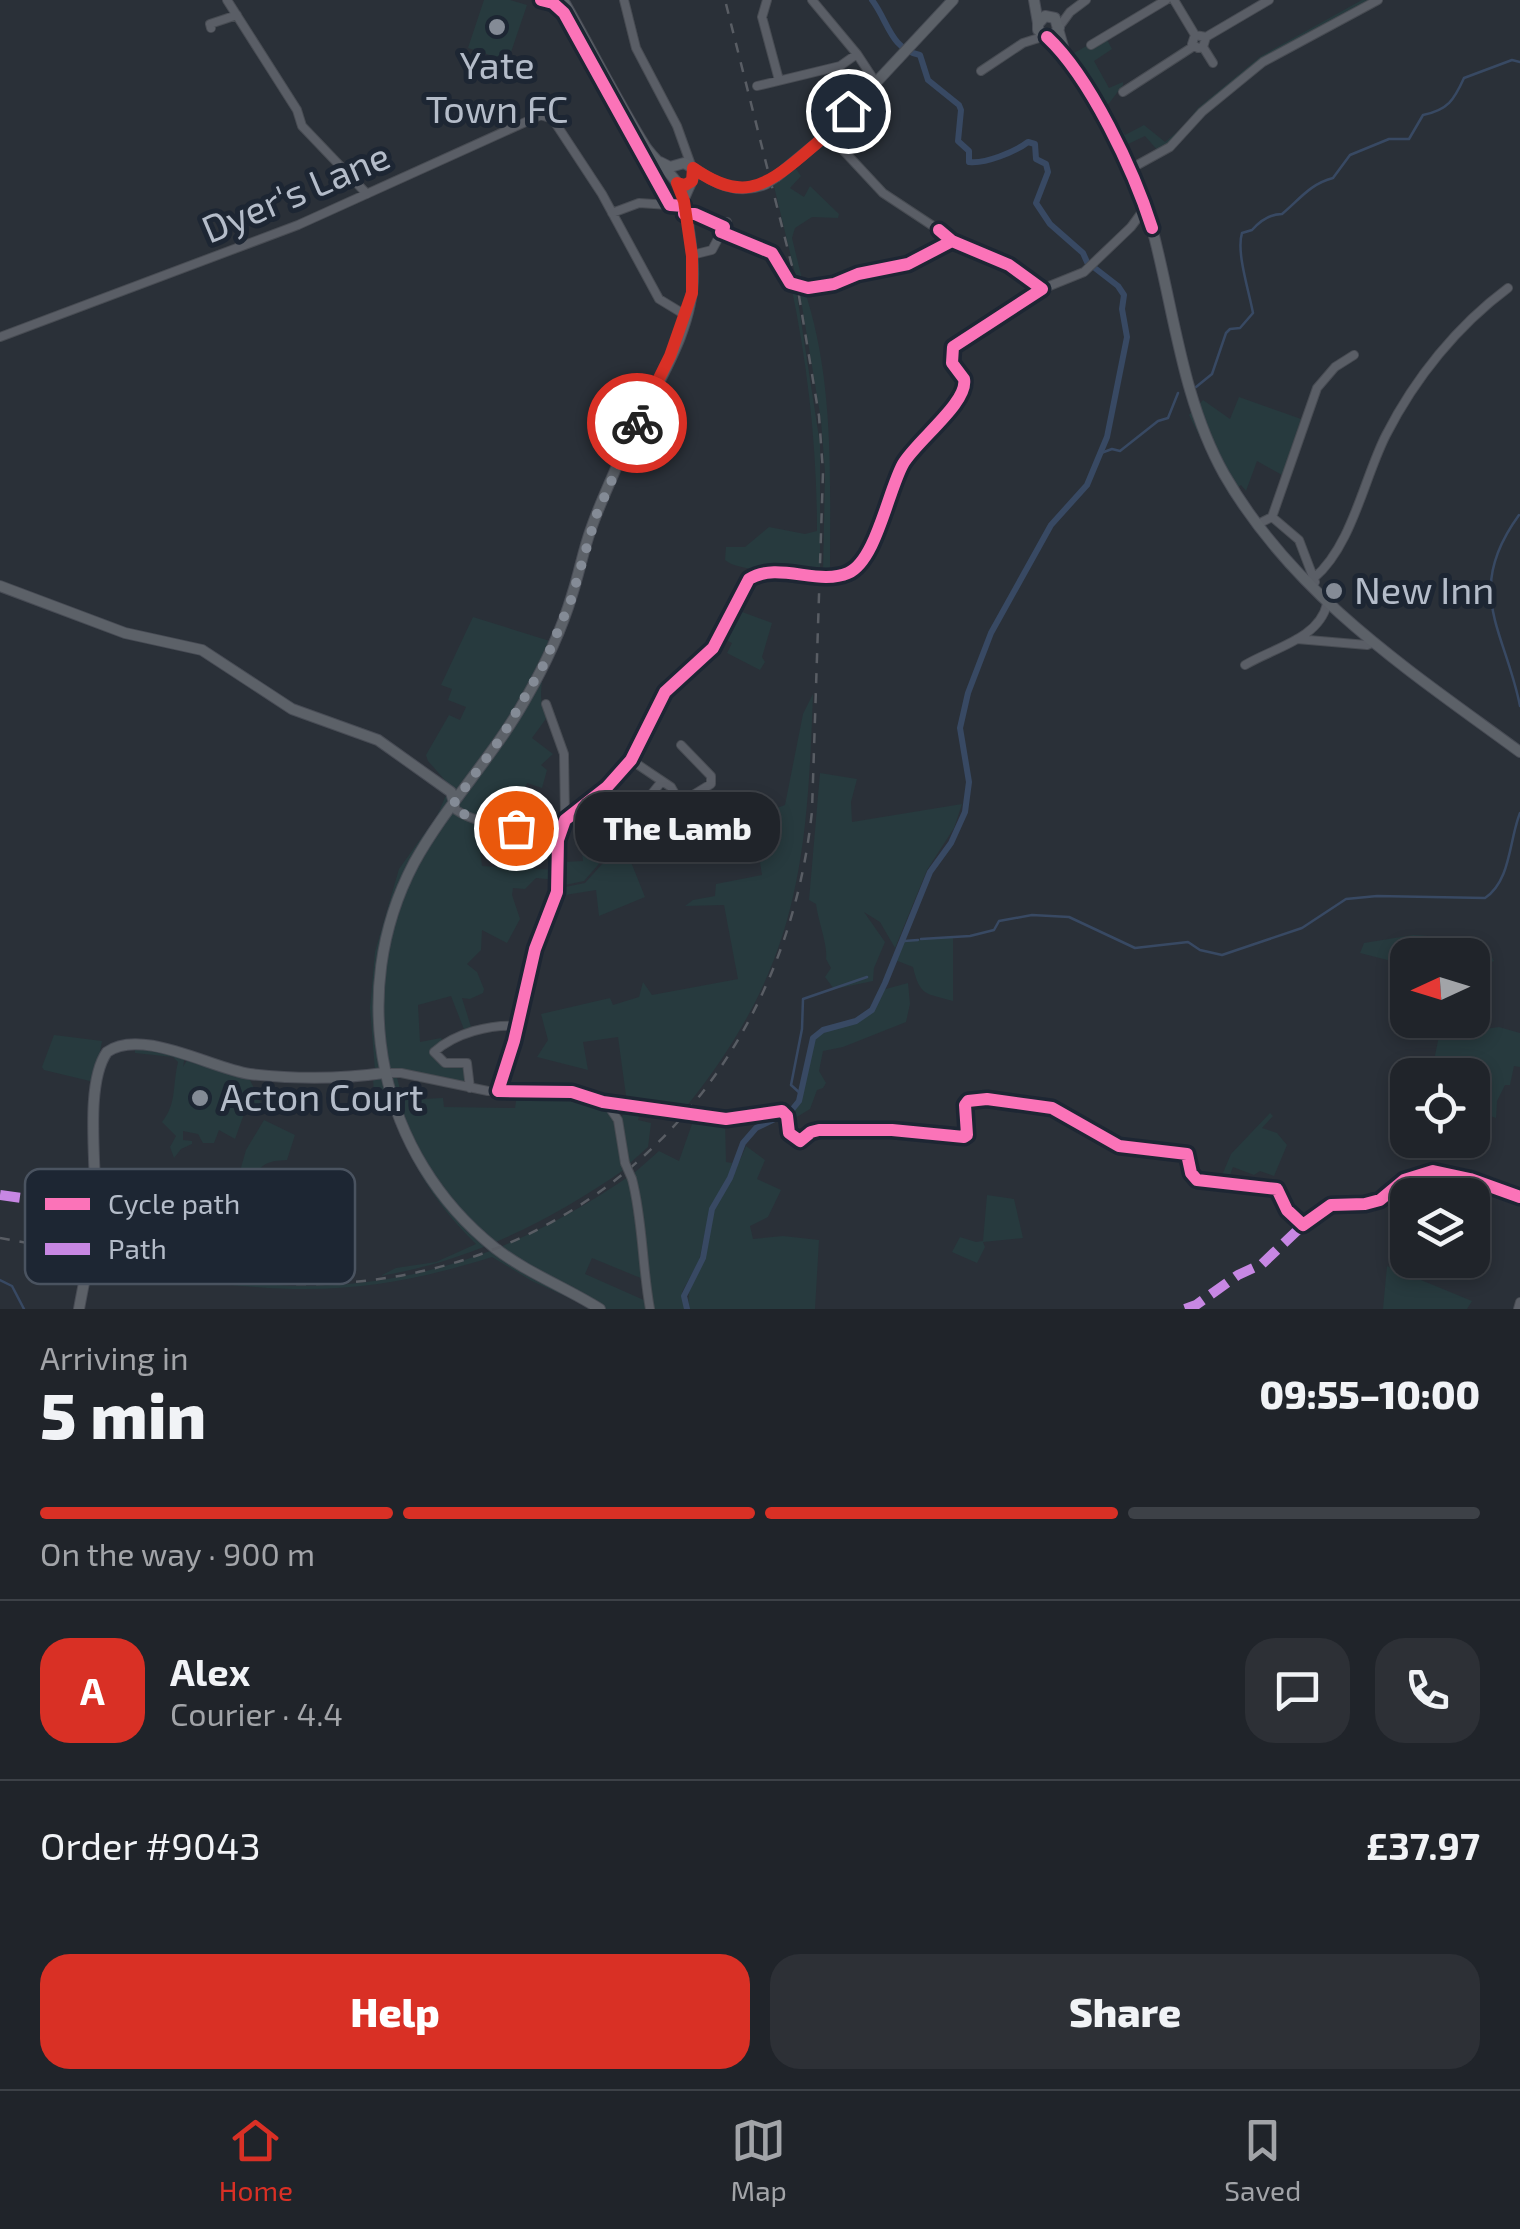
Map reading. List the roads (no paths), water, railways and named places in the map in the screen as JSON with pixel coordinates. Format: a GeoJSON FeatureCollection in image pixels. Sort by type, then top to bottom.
{"type":"FeatureCollection","features":[{"type":"Feature","properties":{"kind":"main road"},"geometry":{"type":"LineString","coordinates":[[654,159],[732,188],[764,184],[828,134],[953,0]]}},
{"type":"Feature","properties":{"kind":"main road"},"geometry":{"type":"LineString","coordinates":[[1036,0],[1055,22],[1066,56],[1130,169],[1146,208],[1180,357],[1224,473],[1258,524],[1327,604],[1372,643],[1520,752]]}},
{"type":"Feature","properties":{"kind":"main road"},"geometry":{"type":"LineString","coordinates":[[1036,0],[1038,30],[1066,56]]}},
{"type":"Feature","properties":{"kind":"main road"},"geometry":{"type":"LineString","coordinates":[[558,2],[654,159],[675,181],[684,204],[692,256],[692,293],[686,316],[596,516],[571,600],[544,664],[501,738],[416,861],[390,920],[378,990],[378,1028],[394,1108],[416,1154],[457,1213],[509,1258],[600,1309]]}},
{"type":"Feature","properties":{"kind":"main road"},"geometry":{"type":"LineString","coordinates":[[1038,23],[1044,16],[1055,22]]}},
{"type":"Feature","properties":{"kind":"main road"},"geometry":{"type":"LineString","coordinates":[[1046,36],[1054,35],[1055,22]]}},
{"type":"Feature","properties":{"kind":"main road"},"geometry":{"type":"LineString","coordinates":[[675,181],[676,165]]}},
{"type":"Feature","properties":{"kind":"main road"},"geometry":{"type":"LineString","coordinates":[[675,181],[685,185],[692,174]]}},
{"type":"Feature","properties":{"kind":"main road"},"geometry":{"type":"LineString","coordinates":[[684,204],[692,174]]}},
{"type":"Feature","properties":{"kind":"main road"},"geometry":{"type":"LineString","coordinates":[[0,586],[125,633],[202,650],[292,709],[378,740],[450,792],[454,803]]}},
{"type":"Feature","properties":{"kind":"main road"},"geometry":{"type":"LineString","coordinates":[[93,1169],[98,1078],[107,1052],[120,1045],[169,1049],[232,1071],[256,1075],[356,1077],[384,1073]]}},
{"type":"Feature","properties":{"kind":"main road"},"geometry":{"type":"LineString","coordinates":[[78,1309],[82,1284]]}},
{"type":"Feature","properties":{"kind":"street"},"geometry":{"type":"LineString","coordinates":[[227,0],[298,112],[302,126],[367,194]]}},
{"type":"Feature","properties":{"kind":"street"},"geometry":{"type":"LineString","coordinates":[[541,0],[558,2]]}},
{"type":"Feature","properties":{"kind":"street"},"geometry":{"type":"LineString","coordinates":[[624,0],[636,48],[674,119],[692,174]]}},
{"type":"Feature","properties":{"kind":"street"},"geometry":{"type":"LineString","coordinates":[[767,0],[762,17],[779,80]]}},
{"type":"Feature","properties":{"kind":"street"},"geometry":{"type":"LineString","coordinates":[[812,0],[857,54],[876,84]]}},
{"type":"Feature","properties":{"kind":"street"},"geometry":{"type":"LineString","coordinates":[[1055,22],[1086,0]]}},
{"type":"Feature","properties":{"kind":"street"},"geometry":{"type":"LineString","coordinates":[[1095,39],[1170,0],[1195,34],[1206,37]]}},
{"type":"Feature","properties":{"kind":"street"},"geometry":{"type":"LineString","coordinates":[[1122,92],[1268,0]]}},
{"type":"Feature","properties":{"kind":"street"},"geometry":{"type":"LineString","coordinates":[[1130,169],[1170,147],[1202,112],[1274,55],[1378,0]]}},
{"type":"Feature","properties":{"kind":"street"},"geometry":{"type":"LineString","coordinates":[[211,28],[210,24],[237,16]]}},
{"type":"Feature","properties":{"kind":"street"},"geometry":{"type":"LineString","coordinates":[[1023,43],[1038,23]]}},
{"type":"Feature","properties":{"kind":"street"},"geometry":{"type":"LineString","coordinates":[[1195,34],[1192,39],[1213,63]]}},
{"type":"Feature","properties":{"kind":"street"},"geometry":{"type":"LineString","coordinates":[[981,71],[1023,43],[1046,36]]}},
{"type":"Feature","properties":{"kind":"street"},"geometry":{"type":"LineString","coordinates":[[757,86],[840,66],[857,54]]}},
{"type":"Feature","properties":{"kind":"street","name":"Dyer's Lane"},"geometry":{"type":"LineString","coordinates":[[0,337],[220,257],[536,116],[546,116],[560,129],[659,298],[686,316]]}},
{"type":"Feature","properties":{"kind":"street"},"geometry":{"type":"LineString","coordinates":[[828,134],[882,192],[940,230]]}},
{"type":"Feature","properties":{"kind":"street"},"geometry":{"type":"LineString","coordinates":[[676,165],[684,151]]}},
{"type":"Feature","properties":{"kind":"street"},"geometry":{"type":"LineString","coordinates":[[612,213],[639,203],[684,204]]}},
{"type":"Feature","properties":{"kind":"street"},"geometry":{"type":"LineString","coordinates":[[864,556],[875,537],[897,474],[911,451],[964,394],[964,379],[952,362],[953,347],[1042,289],[1091,265],[1146,208]]}},
{"type":"Feature","properties":{"kind":"street"},"geometry":{"type":"LineString","coordinates":[[692,256],[712,250],[726,222]]}},
{"type":"Feature","properties":{"kind":"street"},"geometry":{"type":"LineString","coordinates":[[722,232],[772,254],[790,283],[804,288],[908,264],[952,241],[1009,265],[1042,289]]}},
{"type":"Feature","properties":{"kind":"street"},"geometry":{"type":"LineString","coordinates":[[1313,584],[1352,520],[1385,437],[1418,382],[1476,313],[1508,288]]}},
{"type":"Feature","properties":{"kind":"street"},"geometry":{"type":"LineString","coordinates":[[1258,524],[1272,517],[1318,388],[1336,367],[1354,355]]}},
{"type":"Feature","properties":{"kind":"street"},"geometry":{"type":"LineString","coordinates":[[1272,517],[1298,540],[1313,584]]}},
{"type":"Feature","properties":{"kind":"street"},"geometry":{"type":"LineString","coordinates":[[498,1092],[535,949],[557,892],[555,838],[571,807],[607,787],[631,760],[650,732],[665,692],[720,639],[740,591],[752,576]]}},
{"type":"Feature","properties":{"kind":"street"},"geometry":{"type":"LineString","coordinates":[[1245,665],[1297,640],[1320,623],[1327,604]]}},
{"type":"Feature","properties":{"kind":"street"},"geometry":{"type":"LineString","coordinates":[[1297,640],[1372,643]]}},
{"type":"Feature","properties":{"kind":"street"},"geometry":{"type":"LineString","coordinates":[[546,704],[563,748],[571,807]]}},
{"type":"Feature","properties":{"kind":"street"},"geometry":{"type":"LineString","coordinates":[[662,781],[642,806],[645,818],[654,819],[711,784],[711,776],[684,746]]}},
{"type":"Feature","properties":{"kind":"street"},"geometry":{"type":"LineString","coordinates":[[631,760],[670,787],[680,803]]}},
{"type":"Feature","properties":{"kind":"street"},"geometry":{"type":"LineString","coordinates":[[454,803],[456,810],[479,822],[555,838]]}},
{"type":"Feature","properties":{"kind":"street"},"geometry":{"type":"LineString","coordinates":[[470,1088],[467,1063],[445,1063],[434,1052],[456,1037],[499,1026],[518,1026]]}},
{"type":"Feature","properties":{"kind":"street"},"geometry":{"type":"LineString","coordinates":[[384,1073],[400,1072],[498,1092],[572,1092],[603,1102],[726,1119],[786,1114],[788,1133],[800,1141],[815,1130]]}},
{"type":"Feature","properties":{"kind":"street"},"geometry":{"type":"LineString","coordinates":[[603,1102],[618,1120],[625,1163],[640,1213],[641,1254],[650,1309]]}},
{"type":"Feature","properties":{"kind":"street"},"geometry":{"type":"LineString","coordinates":[[618,1120],[624,1104]]}},
{"type":"Feature","properties":{"kind":"street"},"geometry":{"type":"LineString","coordinates":[[1182,1152],[1189,1157],[1193,1178],[1278,1189],[1287,1210],[1303,1225],[1331,1205],[1380,1200],[1404,1180],[1433,1171],[1470,1179],[1520,1198]]}},
{"type":"Feature","properties":{"kind":"waterway"},"geometry":{"type":"LineString","coordinates":[[687,1309],[684,1296],[703,1258],[712,1209],[730,1178],[743,1143],[756,1128],[791,1111],[799,1101],[813,1038],[823,1030],[856,1021],[872,1010],[930,872],[951,843],[965,812],[969,782],[960,728],[968,693],[991,633],[1051,525],[1087,485],[1107,437],[1127,337],[1124,295],[1118,286],[1087,262],[1083,253],[1050,224],[1036,203],[1048,172],[1046,164],[1036,159],[1035,144],[1028,142],[1000,156],[969,162],[969,151],[958,141],[959,105],[928,80],[920,55],[896,41],[872,0]]}},
{"type":"Feature","properties":{"kind":"waterway"},"geometry":{"type":"LineString","coordinates":[[1196,387],[1212,374],[1226,333],[1240,328],[1253,313],[1242,261],[1242,233],[1282,214],[1312,188],[1333,178],[1350,155],[1389,139],[1409,139],[1423,115],[1449,103],[1464,78],[1512,60],[1520,62]]}},
{"type":"Feature","properties":{"kind":"waterway"},"geometry":{"type":"LineString","coordinates":[[1101,453],[1120,451],[1158,421],[1168,418],[1178,393]]}},
{"type":"Feature","properties":{"kind":"waterway"},"geometry":{"type":"LineString","coordinates":[[1519,515],[1502,542],[1493,567],[1491,589],[1498,632],[1520,706]]}},
{"type":"Feature","properties":{"kind":"waterway"},"geometry":{"type":"LineString","coordinates":[[921,939],[970,936],[994,930],[999,921],[1032,915],[1069,917],[1135,948],[1188,942],[1200,950],[1222,955],[1302,928],[1346,899],[1485,898],[1494,891],[1505,871],[1520,813]]}},
{"type":"Feature","properties":{"kind":"waterway"},"geometry":{"type":"LineString","coordinates":[[904,941],[918,940]]}},
{"type":"Feature","properties":{"kind":"waterway"},"geometry":{"type":"LineString","coordinates":[[801,1094],[791,1085],[802,1029],[803,999],[867,977]]}},
{"type":"Feature","properties":{"kind":"waterway"},"geometry":{"type":"LineString","coordinates":[[0,1280],[12,1286],[24,1309]]}},
{"type":"Feature","properties":{"kind":"railway"},"geometry":{"type":"LineString","coordinates":[[355,1280],[400,1276],[493,1250],[577,1207],[650,1151],[711,1081],[759,1000],[793,910],[812,811],[823,472],[819,416],[798,290],[725,0]]}},
{"type":"Feature","properties":{"kind":"railway"},"geometry":{"type":"LineString","coordinates":[[0,1238],[25,1243]]}},
{"type":"Feature","properties":{"kind":"place","name":"Yate Town FC"},"geometry":{"type":"Point","coordinates":[497,27]}},
{"type":"Feature","properties":{"kind":"place","name":"New Inn"},"geometry":{"type":"Point","coordinates":[1334,591]}},
{"type":"Feature","properties":{"kind":"place","name":"The Lamb"},"geometry":{"type":"Point","coordinates":[516,828]}},
{"type":"Feature","properties":{"kind":"place","name":"Acton Court"},"geometry":{"type":"Point","coordinates":[200,1098]}}]}
